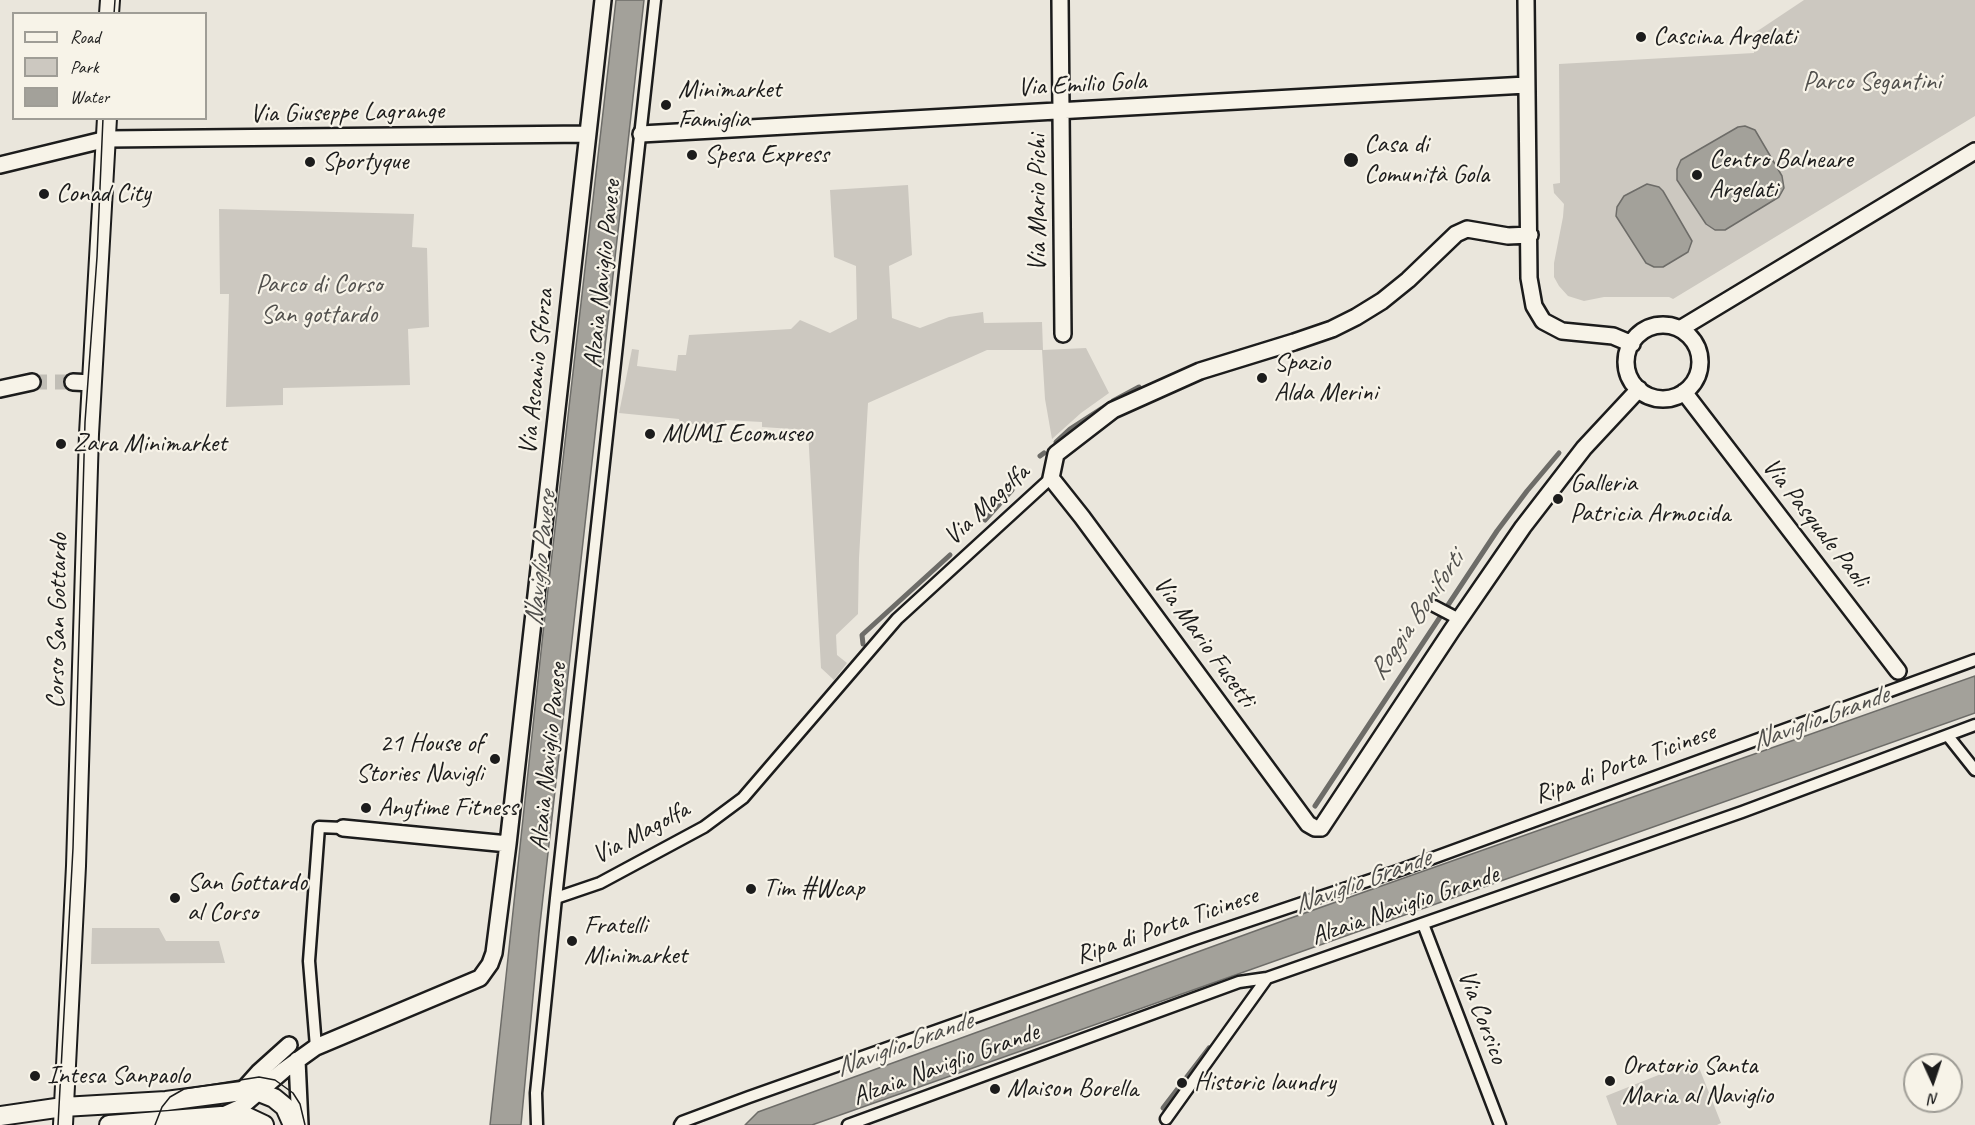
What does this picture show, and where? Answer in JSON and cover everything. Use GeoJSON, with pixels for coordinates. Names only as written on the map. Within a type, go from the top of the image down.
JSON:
{"type":"FeatureCollection","features":[{"type":"Feature","properties":{"kind":"street","name":"Via Ascanio Sforza"},"geometry":{"type":"LineString","coordinates":[[315,1047],[480,978],[490,964],[494,953],[603,0]]}},
{"type":"Feature","properties":{"kind":"street","name":"Alzaia Naviglio Pavese"},"geometry":{"type":"LineString","coordinates":[[537,1125],[536,1093],[556,898],[656,0]]}},
{"type":"Feature","properties":{"kind":"street","name":"Via Mario Pichi"},"geometry":{"type":"LineString","coordinates":[[1060,0],[1063,334]]}},
{"type":"Feature","properties":{"kind":"street"},"geometry":{"type":"LineString","coordinates":[[1526,0],[1529,278],[1534,306],[1543,321],[1562,331],[1613,336],[1632,344]]}},
{"type":"Feature","properties":{"kind":"street","name":"Via Emilio Gola"},"geometry":{"type":"LineString","coordinates":[[641,134],[1527,85]]}},
{"type":"Feature","properties":{"kind":"street","name":"Corso San Gottardo"},"geometry":{"type":"LineString","coordinates":[[63,1116],[76,866],[87,484],[107,120]]}},
{"type":"Feature","properties":{"kind":"street","name":"Via Giuseppe Lagrange"},"geometry":{"type":"LineString","coordinates":[[0,165],[107,139],[588,134]]}},
{"type":"Feature","properties":{"kind":"street"},"geometry":{"type":"LineString","coordinates":[[1680,329],[1975,151]]}},
{"type":"Feature","properties":{"kind":"street","name":"Via Magolfa"},"geometry":{"type":"LineString","coordinates":[[556,898],[600,883],[704,827],[742,798],[897,619],[1051,478],[1056,454],[1113,410],[1200,371],[1332,329],[1356,317],[1383,301],[1456,234],[1467,229],[1508,236],[1530,235]]}},
{"type":"Feature","properties":{"kind":"street"},"geometry":{"type":"LineString","coordinates":[[1666,326],[1680,329],[1694,341],[1699,353],[1700,362],[1696,379],[1684,392],[1672,397],[1660,398],[1648,395],[1631,380],[1628,371],[1627,356],[1632,344],[1640,334],[1653,327],[1666,326]]}},
{"type":"Feature","properties":{"kind":"street"},"geometry":{"type":"LineString","coordinates":[[0,389],[32,382]]}},
{"type":"Feature","properties":{"kind":"street"},"geometry":{"type":"LineString","coordinates":[[73,382],[92,383]]}},
{"type":"Feature","properties":{"kind":"street","name":"Via Mario Fusetti"},"geometry":{"type":"LineString","coordinates":[[1051,478],[1308,824],[1321,828],[1523,528],[1584,448],[1639,389]]}},
{"type":"Feature","properties":{"kind":"street","name":"Via Pasquale Paoli"},"geometry":{"type":"LineString","coordinates":[[1684,392],[1908,684]]}},
{"type":"Feature","properties":{"kind":"street"},"geometry":{"type":"LineString","coordinates":[[1434,606],[1455,617]]}},
{"type":"Feature","properties":{"kind":"street","name":"Ripa di Porta Ticinese"},"geometry":{"type":"LineString","coordinates":[[680,1125],[682,1122],[727,1105],[1195,939],[1404,869],[1975,660]]}},
{"type":"Feature","properties":{"kind":"street","name":"Alzaia Naviglio Grande"},"geometry":{"type":"LineString","coordinates":[[848,1125],[1239,982],[1267,978],[1742,812],[1975,725]]}},
{"type":"Feature","properties":{"kind":"street"},"geometry":{"type":"LineString","coordinates":[[1948,736],[1975,770]]}},
{"type":"Feature","properties":{"kind":"street"},"geometry":{"type":"LineString","coordinates":[[251,1091],[315,1047],[309,960],[319,827],[508,844]]}},
{"type":"Feature","properties":{"kind":"street","name":"Via Corsico"},"geometry":{"type":"LineString","coordinates":[[1423,924],[1500,1125]]}},
{"type":"Feature","properties":{"kind":"street"},"geometry":{"type":"LineString","coordinates":[[1166,1119],[1267,978]]}},
{"type":"Feature","properties":{"kind":"street"},"geometry":{"type":"LineString","coordinates":[[221,1116],[241,1107],[259,1071],[289,1045]]}},
{"type":"Feature","properties":{"kind":"street"},"geometry":{"type":"LineString","coordinates":[[297,1060],[300,1125]]}},
{"type":"Feature","properties":{"kind":"street"},"geometry":{"type":"LineString","coordinates":[[0,1116],[63,1116],[251,1091],[274,1098],[285,1107],[293,1125]]}},
{"type":"Feature","properties":{"kind":"street"},"geometry":{"type":"LineString","coordinates":[[109,1125],[221,1116],[247,1117],[264,1125]]}},
{"type":"Feature","properties":{"kind":"green space","name":"Centro Balneare Argelati"},"geometry":{"type":"Polygon","coordinates":[[[1804,0],[1975,0],[1975,116],[1673,299],[1669,297],[1604,297],[1584,301],[1568,296],[1554,277],[1554,263],[1564,204],[1554,193],[1553,184],[1560,183],[1559,64],[1754,53],[1753,34],[1804,0]]]}},
{"type":"Feature","properties":{"kind":"green space"},"geometry":{"type":"Polygon","coordinates":[[[908,185],[912,255],[889,266],[892,318],[920,328],[949,317],[983,312],[984,323],[1042,322],[1043,350],[1086,348],[1109,393],[1081,413],[1052,439],[1045,399],[1042,350],[987,350],[868,403],[858,614],[836,635],[837,655],[847,663],[834,680],[821,668],[808,430],[762,427],[762,422],[725,420],[725,424],[680,424],[679,419],[619,413],[632,349],[639,350],[637,366],[676,371],[678,355],[686,355],[689,335],[791,329],[800,320],[830,333],[857,319],[856,266],[834,257],[830,190],[908,185]]]}},
{"type":"Feature","properties":{"kind":"green space","name":"Parco di Corso San gottardo"},"geometry":{"type":"Polygon","coordinates":[[[219,209],[414,214],[412,247],[427,248],[429,327],[408,329],[410,385],[283,388],[283,405],[226,407],[229,294],[220,294],[219,209]]]}},
{"type":"Feature","properties":{"kind":"green space"},"geometry":{"type":"Polygon","coordinates":[[[92,928],[159,928],[166,941],[219,941],[225,963],[91,964],[92,928]]]}},
{"type":"Feature","properties":{"kind":"green space"},"geometry":{"type":"Polygon","coordinates":[[[1696,1060],[1721,1123],[1717,1125],[1617,1125],[1606,1096],[1696,1060]]]}},
{"type":"Feature","properties":{"kind":"water"},"geometry":{"type":"Polygon","coordinates":[[[616,0],[644,0],[539,933],[521,1125],[490,1125],[544,624],[616,0]]]}},
{"type":"Feature","properties":{"kind":"water"},"geometry":{"type":"Polygon","coordinates":[[[1745,126],[1755,130],[1782,176],[1784,188],[1779,197],[1725,230],[1715,230],[1706,224],[1677,180],[1677,169],[1681,160],[1738,127],[1745,126]]]}},
{"type":"Feature","properties":{"kind":"water"},"geometry":{"type":"Polygon","coordinates":[[[1647,184],[1659,187],[1663,191],[1692,241],[1688,252],[1663,267],[1654,267],[1646,263],[1616,216],[1617,207],[1624,196],[1647,184]]]}},
{"type":"Feature","properties":{"kind":"water"},"geometry":{"type":"Polygon","coordinates":[[[1975,676],[1975,713],[812,1125],[745,1125],[758,1112],[1288,919],[1975,676]]]}},
{"type":"Feature","properties":{"kind":"waterway"},"geometry":{"type":"LineString","coordinates":[[1113,401],[1139,387]]}},
{"type":"Feature","properties":{"kind":"waterway"},"geometry":{"type":"LineString","coordinates":[[1056,442],[1070,429],[1107,405]]}},
{"type":"Feature","properties":{"kind":"waterway"},"geometry":{"type":"LineString","coordinates":[[1040,456],[1044,453]]}},
{"type":"Feature","properties":{"kind":"waterway","name":"Roggia Boniforti"},"geometry":{"type":"LineString","coordinates":[[1315,806],[1497,531],[1559,453]]}},
{"type":"Feature","properties":{"kind":"waterway"},"geometry":{"type":"LineString","coordinates":[[985,520],[1012,490]]}},
{"type":"Feature","properties":{"kind":"waterway"},"geometry":{"type":"LineString","coordinates":[[863,644],[862,635],[950,555]]}},
{"type":"Feature","properties":{"kind":"waterway"},"geometry":{"type":"LineString","coordinates":[[1163,1108],[1209,1048]]}},
{"type":"Feature","properties":{"kind":"tunnel"},"geometry":{"type":"LineString","coordinates":[[32,382],[73,382]]}},
{"type":"Feature","properties":{"kind":"tram line"},"geometry":{"type":"LineString","coordinates":[[114,12],[115,0]]}},
{"type":"Feature","properties":{"kind":"tram line"},"geometry":{"type":"LineString","coordinates":[[58,1125],[73,848],[85,422],[97,257],[103,120]]}},
{"type":"Feature","properties":{"kind":"tram line"},"geometry":{"type":"LineString","coordinates":[[155,1125],[162,1107],[170,1097],[184,1089],[259,1077],[275,1080],[293,1093],[300,1104],[305,1125]]}},
{"type":"Feature","properties":{"kind":"place","name":"Cascina Argelati"},"geometry":{"type":"Point","coordinates":[1641,37]}},
{"type":"Feature","properties":{"kind":"place","name":"Minimarket Famiglia"},"geometry":{"type":"Point","coordinates":[666,105]}},
{"type":"Feature","properties":{"kind":"place","name":"Spesa Express"},"geometry":{"type":"Point","coordinates":[692,155]}},
{"type":"Feature","properties":{"kind":"place","name":"Casa di Comunità Gola"},"geometry":{"type":"Point","coordinates":[1351,160]}},
{"type":"Feature","properties":{"kind":"place","name":"Sportyque"},"geometry":{"type":"Point","coordinates":[310,162]}},
{"type":"Feature","properties":{"kind":"place","name":"Centro Balneare Argelati"},"geometry":{"type":"Point","coordinates":[1697,175]}},
{"type":"Feature","properties":{"kind":"place","name":"Conad City"},"geometry":{"type":"Point","coordinates":[44,194]}},
{"type":"Feature","properties":{"kind":"place","name":"Spazio Alda Merini"},"geometry":{"type":"Point","coordinates":[1262,378]}},
{"type":"Feature","properties":{"kind":"place","name":"MUMI Ecomuseo"},"geometry":{"type":"Point","coordinates":[650,434]}},
{"type":"Feature","properties":{"kind":"place","name":"Zara Minimarket"},"geometry":{"type":"Point","coordinates":[61,444]}},
{"type":"Feature","properties":{"kind":"place","name":"Galleria Patricia Armocida"},"geometry":{"type":"Point","coordinates":[1558,499]}},
{"type":"Feature","properties":{"kind":"place","name":"21 House of Stories Navigli"},"geometry":{"type":"Point","coordinates":[495,759]}},
{"type":"Feature","properties":{"kind":"place","name":"Anytime Fitness"},"geometry":{"type":"Point","coordinates":[366,808]}},
{"type":"Feature","properties":{"kind":"place","name":"Tim #Wcap"},"geometry":{"type":"Point","coordinates":[751,889]}},
{"type":"Feature","properties":{"kind":"place","name":"San Gottardo al Corso"},"geometry":{"type":"Point","coordinates":[175,898]}},
{"type":"Feature","properties":{"kind":"place","name":"Fratelli Minimarket"},"geometry":{"type":"Point","coordinates":[572,941]}},
{"type":"Feature","properties":{"kind":"place","name":"Intesa Sanpaolo"},"geometry":{"type":"Point","coordinates":[35,1076]}},
{"type":"Feature","properties":{"kind":"place","name":"Oratorio Santa Maria al Naviglio"},"geometry":{"type":"Point","coordinates":[1610,1081]}},
{"type":"Feature","properties":{"kind":"place","name":"Historic laundry"},"geometry":{"type":"Point","coordinates":[1182,1083]}},
{"type":"Feature","properties":{"kind":"place","name":"Maison Borella"},"geometry":{"type":"Point","coordinates":[995,1089]}},
{"type":"Feature","properties":{"kind":"park label","name":"Parco Segantini"},"geometry":{"type":"Point","coordinates":[1872,82]}},
{"type":"Feature","properties":{"kind":"water label","name":"Naviglio Pavese"},"geometry":{"type":"Point","coordinates":[541,559]}},
{"type":"Feature","properties":{"kind":"water label","name":"Naviglio Grande"},"geometry":{"type":"Point","coordinates":[1820,719]}},
{"type":"Feature","properties":{"kind":"water label","name":"Naviglio Grande"},"geometry":{"type":"Point","coordinates":[1362,882]}},
{"type":"Feature","properties":{"kind":"water label","name":"Naviglio Grande"},"geometry":{"type":"Point","coordinates":[904,1045]}}]}
